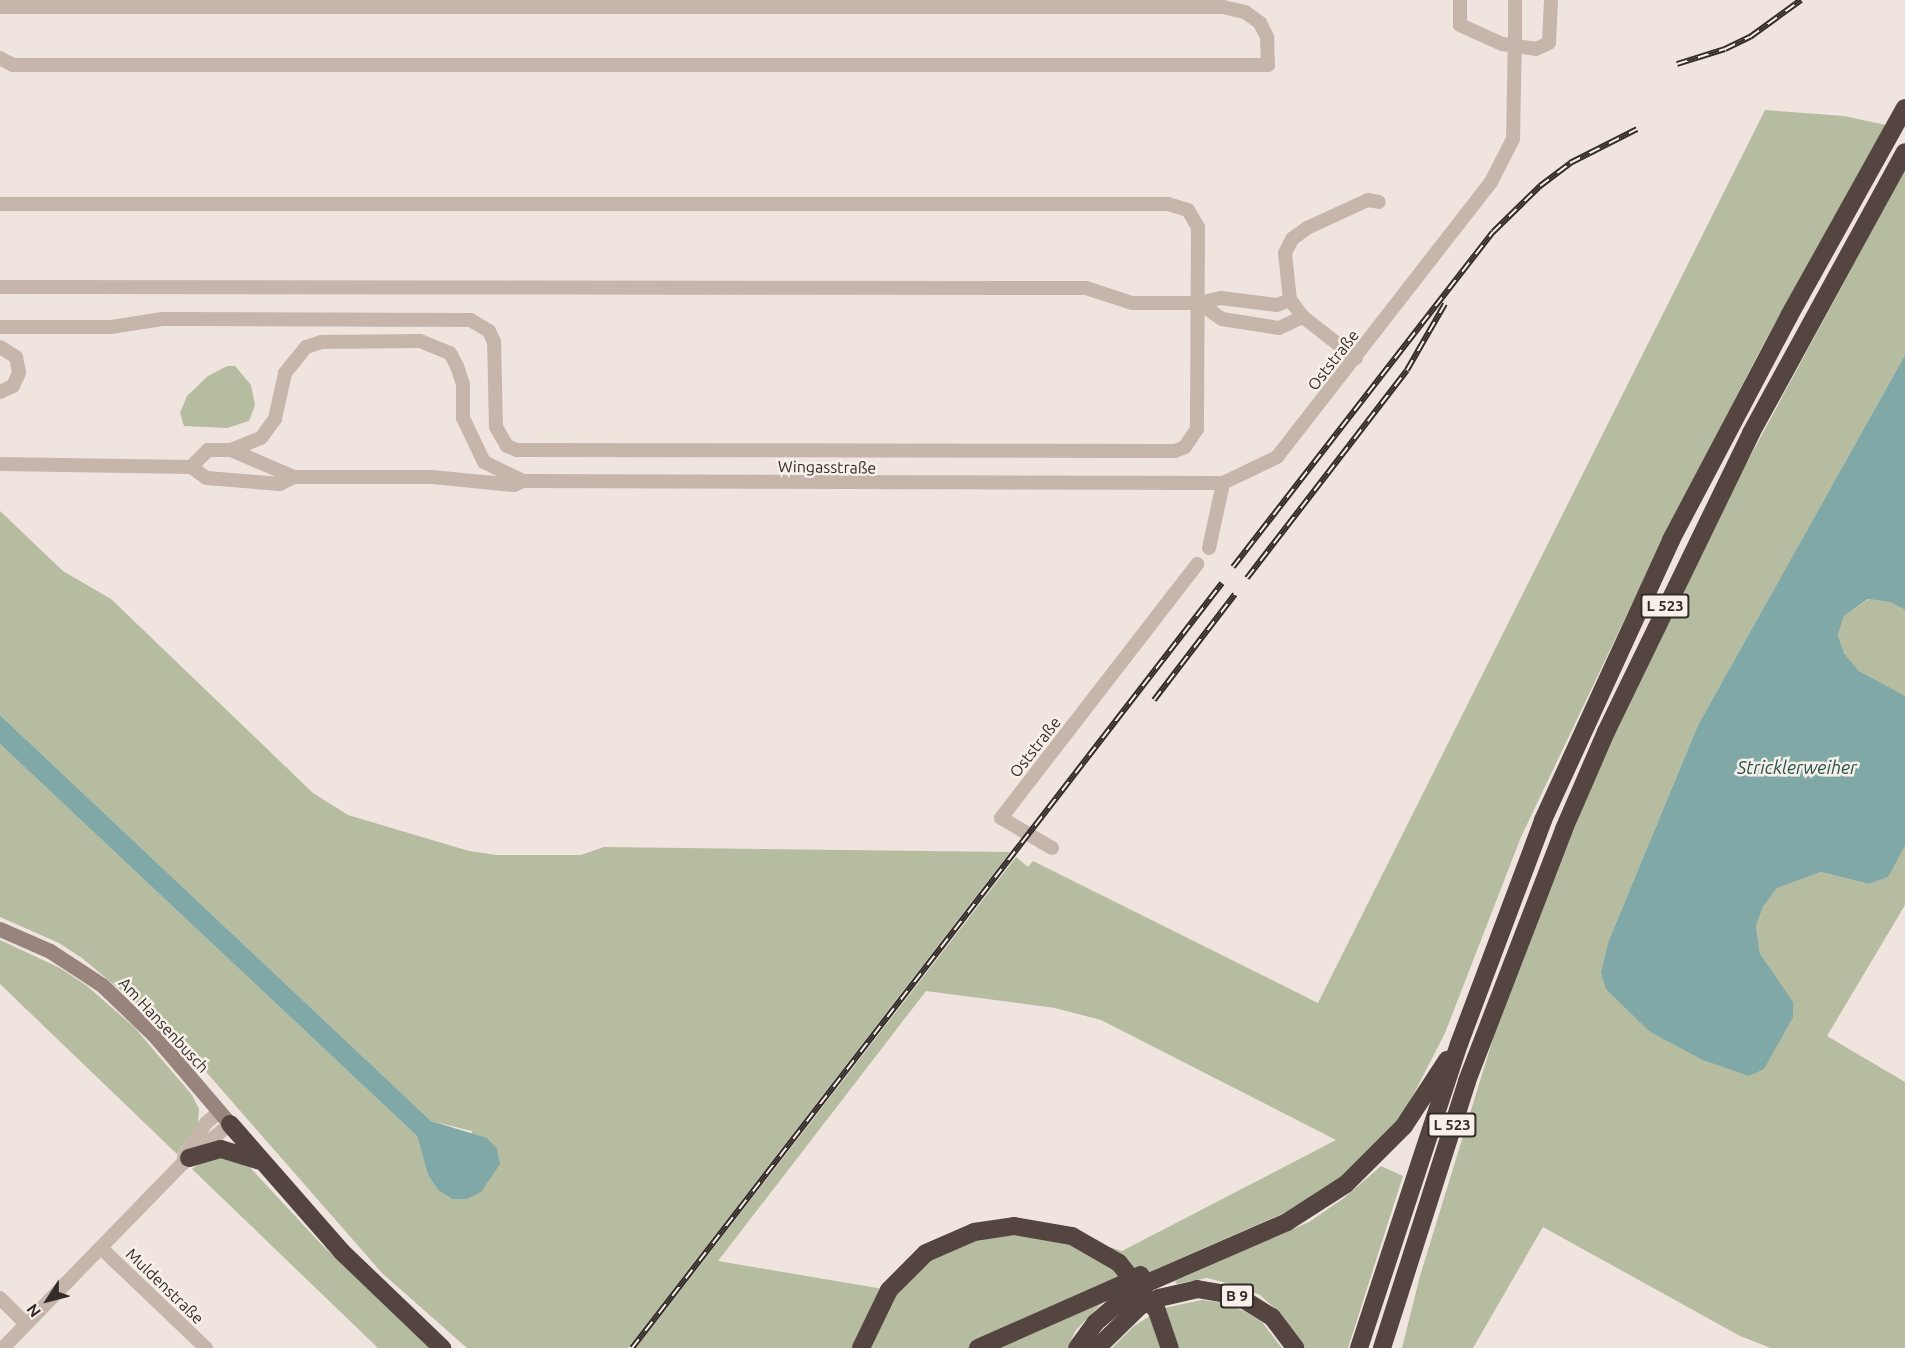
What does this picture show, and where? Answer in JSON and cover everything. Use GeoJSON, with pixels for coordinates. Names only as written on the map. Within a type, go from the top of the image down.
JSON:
{"type":"FeatureCollection","features":[{"type":"Feature","properties":{"kind":"highway","name":"L 523"},"geometry":{"type":"LineString","coordinates":[[1459,1044],[1543,820],[1671,540],[1905,108]]}},
{"type":"Feature","properties":{"kind":"highway","name":"L 523"},"geometry":{"type":"LineString","coordinates":[[1398,1294],[1438,1170],[1505,979],[1606,732],[1751,433],[1905,152]]}},
{"type":"Feature","properties":{"kind":"highway"},"geometry":{"type":"LineString","coordinates":[[1077,1348],[1095,1323],[1131,1295],[1144,1279],[1185,1268],[1287,1222],[1337,1191],[1372,1162],[1387,1146],[1459,1044]]}},
{"type":"Feature","properties":{"kind":"highway"},"geometry":{"type":"LineString","coordinates":[[1359,1348],[1412,1180],[1459,1044]]}},
{"type":"Feature","properties":{"kind":"highway"},"geometry":{"type":"LineString","coordinates":[[224,1118],[350,1260],[442,1348]]}},
{"type":"Feature","properties":{"kind":"highway"},"geometry":{"type":"LineString","coordinates":[[185,1161],[221,1149],[260,1160]]}},
{"type":"Feature","properties":{"kind":"highway"},"geometry":{"type":"LineString","coordinates":[[861,1348],[889,1290],[926,1253],[974,1232],[1014,1226],[1072,1236],[1119,1263],[1157,1311],[1170,1348]]}},
{"type":"Feature","properties":{"kind":"highway","name":"B 9"},"geometry":{"type":"LineString","coordinates":[[1096,1348],[1131,1295],[1159,1298],[1197,1289],[1238,1296],[1272,1317],[1295,1348]]}},
{"type":"Feature","properties":{"kind":"highway"},"geometry":{"type":"LineString","coordinates":[[1382,1348],[1398,1294]]}},
{"type":"Feature","properties":{"kind":"highway"},"geometry":{"type":"LineString","coordinates":[[1393,1348],[1398,1294]]}},
{"type":"Feature","properties":{"kind":"highway"},"geometry":{"type":"LineString","coordinates":[[978,1348],[1131,1295]]}},
{"type":"Feature","properties":{"kind":"street"},"geometry":{"type":"LineString","coordinates":[[1460,0],[1460,25],[1502,44],[1536,49],[1549,43],[1551,0]]}},
{"type":"Feature","properties":{"kind":"street","name":"Oststraße"},"geometry":{"type":"LineString","coordinates":[[1223,483],[1276,457],[1356,358],[1491,182],[1513,139],[1515,0]]}},
{"type":"Feature","properties":{"kind":"street"},"geometry":{"type":"LineString","coordinates":[[0,7],[1223,7],[1245,12],[1260,23],[1267,37],[1268,65],[13,65],[0,58]]}},
{"type":"Feature","properties":{"kind":"street"},"geometry":{"type":"LineString","coordinates":[[1356,358],[1303,317],[1290,300],[1283,267],[1284,253],[1292,239],[1368,200],[1379,202]]}},
{"type":"Feature","properties":{"kind":"street"},"geometry":{"type":"LineString","coordinates":[[0,204],[1168,204],[1188,210],[1198,227],[1197,429],[1185,447],[1175,451],[517,450],[507,446],[496,427],[495,342],[489,331],[471,320],[162,319],[111,327],[0,327]]}},
{"type":"Feature","properties":{"kind":"street"},"geometry":{"type":"LineString","coordinates":[[0,287],[1086,288],[1132,303],[1199,303],[1221,298],[1277,305],[1290,300]]}},
{"type":"Feature","properties":{"kind":"street"},"geometry":{"type":"LineString","coordinates":[[1199,303],[1222,319],[1279,328],[1303,317]]}},
{"type":"Feature","properties":{"kind":"street","name":"Wingasstraße"},"geometry":{"type":"LineString","coordinates":[[231,450],[261,438],[275,419],[278,394],[294,357],[321,342],[420,340],[450,353],[457,366],[463,384],[463,418],[484,462],[523,481],[1223,483]]}},
{"type":"Feature","properties":{"kind":"street"},"geometry":{"type":"LineString","coordinates":[[0,347],[16,357],[20,373],[13,386],[0,392]]}},
{"type":"Feature","properties":{"kind":"street"},"geometry":{"type":"LineString","coordinates":[[191,467],[208,450],[231,450],[294,477],[432,477],[514,485],[523,481]]}},
{"type":"Feature","properties":{"kind":"street"},"geometry":{"type":"LineString","coordinates":[[0,464],[191,467],[207,478],[280,483],[294,477]]}},
{"type":"Feature","properties":{"kind":"street"},"geometry":{"type":"LineString","coordinates":[[1209,548],[1223,483]]}},
{"type":"Feature","properties":{"kind":"street","name":"Oststraße"},"geometry":{"type":"LineString","coordinates":[[1052,848],[1001,818],[1197,564]]}},
{"type":"Feature","properties":{"kind":"street","name":"Am Hansenbusch"},"geometry":{"type":"LineString","coordinates":[[0,929],[50,951],[102,985],[153,1034],[224,1118]]}},
{"type":"Feature","properties":{"kind":"street"},"geometry":{"type":"LineString","coordinates":[[3,1348],[224,1118]]}},
{"type":"Feature","properties":{"kind":"street","name":"Muldenstraße"},"geometry":{"type":"LineString","coordinates":[[101,1248],[206,1348]]}},
{"type":"Feature","properties":{"kind":"street"},"geometry":{"type":"LineString","coordinates":[[0,1299],[26,1324]]}},
{"type":"Feature","properties":{"kind":"green space"},"geometry":{"type":"Polygon","coordinates":[[[1765,110],[1844,116],[1886,125],[1763,345],[1669,526],[1521,837],[1445,1033],[1404,1113],[1342,1180],[1307,1203],[1156,1269],[1105,1300],[1076,1330],[1067,1348],[636,1348],[1016,857],[1028,867],[1033,861],[1318,1003],[1765,110]],[[926,991],[718,1261],[889,1290],[958,1237],[1057,1231],[1122,1251],[1336,1140],[1101,1020],[1055,1008],[926,991]]]}},
{"type":"Feature","properties":{"kind":"green space"},"geometry":{"type":"Polygon","coordinates":[[[1905,169],[1905,355],[1698,725],[1609,940],[1650,1032],[1703,1059],[1750,1076],[1775,978],[1760,954],[1756,926],[1763,907],[1777,888],[1821,872],[1869,884],[1887,877],[1905,846],[1905,905],[1827,1036],[1905,1082],[1905,1348],[1771,1348],[1740,1336],[1543,1227],[1473,1348],[1402,1348],[1420,1276],[1496,1029],[1601,760],[1688,572],[1905,169]]]}},
{"type":"Feature","properties":{"kind":"green space"},"geometry":{"type":"Polygon","coordinates":[[[227,366],[235,366],[251,385],[255,405],[249,421],[227,428],[184,426],[180,413],[187,396],[208,376],[227,366]]]}},
{"type":"Feature","properties":{"kind":"green space"},"geometry":{"type":"Polygon","coordinates":[[[0,511],[63,571],[111,599],[313,793],[348,815],[469,851],[497,855],[581,855],[604,847],[1010,852],[628,1348],[467,1348],[382,1273],[173,1034],[82,958],[59,943],[0,917],[0,744],[417,1136],[428,1175],[438,1190],[452,1199],[467,1199],[472,1131],[431,1121],[0,715],[0,511]]]}},
{"type":"Feature","properties":{"kind":"green space"},"geometry":{"type":"Polygon","coordinates":[[[1869,599],[1890,602],[1905,610],[1905,697],[1859,671],[1844,653],[1838,635],[1844,616],[1869,599]]]}},
{"type":"Feature","properties":{"kind":"green space"},"geometry":{"type":"Polygon","coordinates":[[[0,940],[60,968],[87,986],[134,1027],[192,1095],[199,1109],[198,1124],[177,1154],[0,984],[0,940]]]}},
{"type":"Feature","properties":{"kind":"green space"},"geometry":{"type":"Polygon","coordinates":[[[213,1154],[245,1162],[321,1244],[430,1348],[378,1348],[192,1169],[213,1154]]]}},
{"type":"Feature","properties":{"kind":"green space"},"geometry":{"type":"Polygon","coordinates":[[[1381,1166],[1403,1176],[1348,1348],[1305,1348],[1282,1315],[1260,1295],[1238,1286],[1207,1278],[1177,1284],[1175,1281],[1309,1222],[1344,1198],[1381,1166]]]}},
{"type":"Feature","properties":{"kind":"green space"},"geometry":{"type":"Polygon","coordinates":[[[1202,1300],[1224,1303],[1244,1311],[1262,1322],[1282,1348],[1179,1348],[1164,1308],[1202,1300]]]}},
{"type":"Feature","properties":{"kind":"green space"},"geometry":{"type":"Polygon","coordinates":[[[1150,1316],[1161,1348],[1112,1348],[1134,1326],[1150,1316]]]}},
{"type":"Feature","properties":{"kind":"water","name":"Stricklerweiher"},"geometry":{"type":"Polygon","coordinates":[[[1905,355],[1905,610],[1890,602],[1868,599],[1844,616],[1838,635],[1844,653],[1859,671],[1905,696],[1905,846],[1888,877],[1869,884],[1821,872],[1777,888],[1763,907],[1756,926],[1760,954],[1793,1002],[1793,1017],[1764,1069],[1749,1076],[1703,1060],[1650,1032],[1606,989],[1601,973],[1609,940],[1698,725],[1905,355]]]}},
{"type":"Feature","properties":{"kind":"water"},"geometry":{"type":"Polygon","coordinates":[[[0,715],[431,1121],[487,1138],[497,1149],[500,1164],[481,1192],[467,1199],[452,1199],[438,1190],[428,1175],[417,1136],[0,744],[0,715]]]}},
{"type":"Feature","properties":{"kind":"railway"},"geometry":{"type":"LineString","coordinates":[[1677,64],[1725,49],[1750,37],[1801,0]]}},
{"type":"Feature","properties":{"kind":"railway"},"geometry":{"type":"LineString","coordinates":[[1233,567],[1493,232],[1540,186],[1570,163],[1637,129]]}},
{"type":"Feature","properties":{"kind":"railway"},"geometry":{"type":"LineString","coordinates":[[1247,578],[1407,370],[1445,304]]}},
{"type":"Feature","properties":{"kind":"railway"},"geometry":{"type":"LineString","coordinates":[[632,1348],[1222,583]]}},
{"type":"Feature","properties":{"kind":"railway"},"geometry":{"type":"LineString","coordinates":[[1154,700],[1235,594]]}}]}
